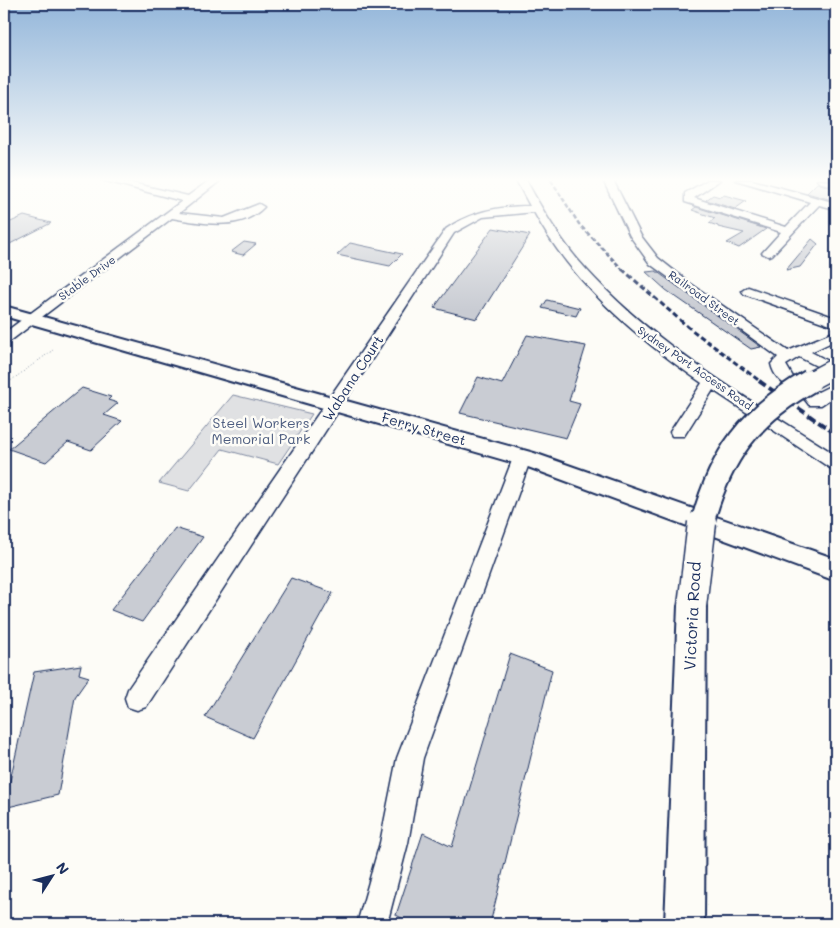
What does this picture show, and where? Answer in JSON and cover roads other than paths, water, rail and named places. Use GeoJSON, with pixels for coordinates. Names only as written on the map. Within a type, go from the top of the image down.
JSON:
{"type":"FeatureCollection","features":[{"type":"Feature","properties":{"kind":"main road","name":"Ferry Street"},"geometry":{"type":"LineString","coordinates":[[4,311],[522,458],[836,570]]}},
{"type":"Feature","properties":{"kind":"main road","name":"Victoria Road"},"geometry":{"type":"LineString","coordinates":[[684,924],[692,606],[698,538],[704,508],[724,461],[737,441],[768,409],[789,394],[836,369]]}},
{"type":"Feature","properties":{"kind":"street","name":"Stable Drive"},"geometry":{"type":"LineString","coordinates":[[4,339],[161,223]]}},
{"type":"Feature","properties":{"kind":"street","name":"Wabana Court"},"geometry":{"type":"LineString","coordinates":[[137,698],[450,231],[460,223]]}},
{"type":"Feature","properties":{"kind":"street","name":"Sydney Port Access Road"},"geometry":{"type":"LineString","coordinates":[[545,223],[577,268],[614,308],[637,327],[713,382],[836,463]]}},
{"type":"Feature","properties":{"kind":"street","name":"Railroad Street"},"geometry":{"type":"LineString","coordinates":[[630,223],[636,236],[654,260],[687,288],[794,354],[836,369]]}},
{"type":"Feature","properties":{"kind":"street"},"geometry":{"type":"LineString","coordinates":[[763,223],[788,231]]}},
{"type":"Feature","properties":{"kind":"street"},"geometry":{"type":"LineString","coordinates":[[768,253],[795,223]]}},
{"type":"Feature","properties":{"kind":"street"},"geometry":{"type":"LineString","coordinates":[[748,291],[836,322]]}},
{"type":"Feature","properties":{"kind":"street"},"geometry":{"type":"LineString","coordinates":[[836,335],[794,354],[778,364],[778,372],[786,380],[817,400],[836,388]]}},
{"type":"Feature","properties":{"kind":"street"},"geometry":{"type":"LineString","coordinates":[[678,432],[704,389],[713,382]]}},
{"type":"Feature","properties":{"kind":"street"},"geometry":{"type":"LineString","coordinates":[[372,924],[394,843],[410,758],[522,458]]}},
{"type":"Feature","properties":{"kind":"railway"},"geometry":{"type":"LineString","coordinates":[[579,223],[622,269]]}},
{"type":"Feature","properties":{"kind":"railway"},"geometry":{"type":"LineString","coordinates":[[622,269],[688,327],[761,382]]}},
{"type":"Feature","properties":{"kind":"railway"},"geometry":{"type":"LineString","coordinates":[[759,381],[836,434]]}},
{"type":"Feature","properties":{"kind":"park label","name":"Steel Workers Memorial Park"},"geometry":{"type":"Point","coordinates":[261,432]}}]}
